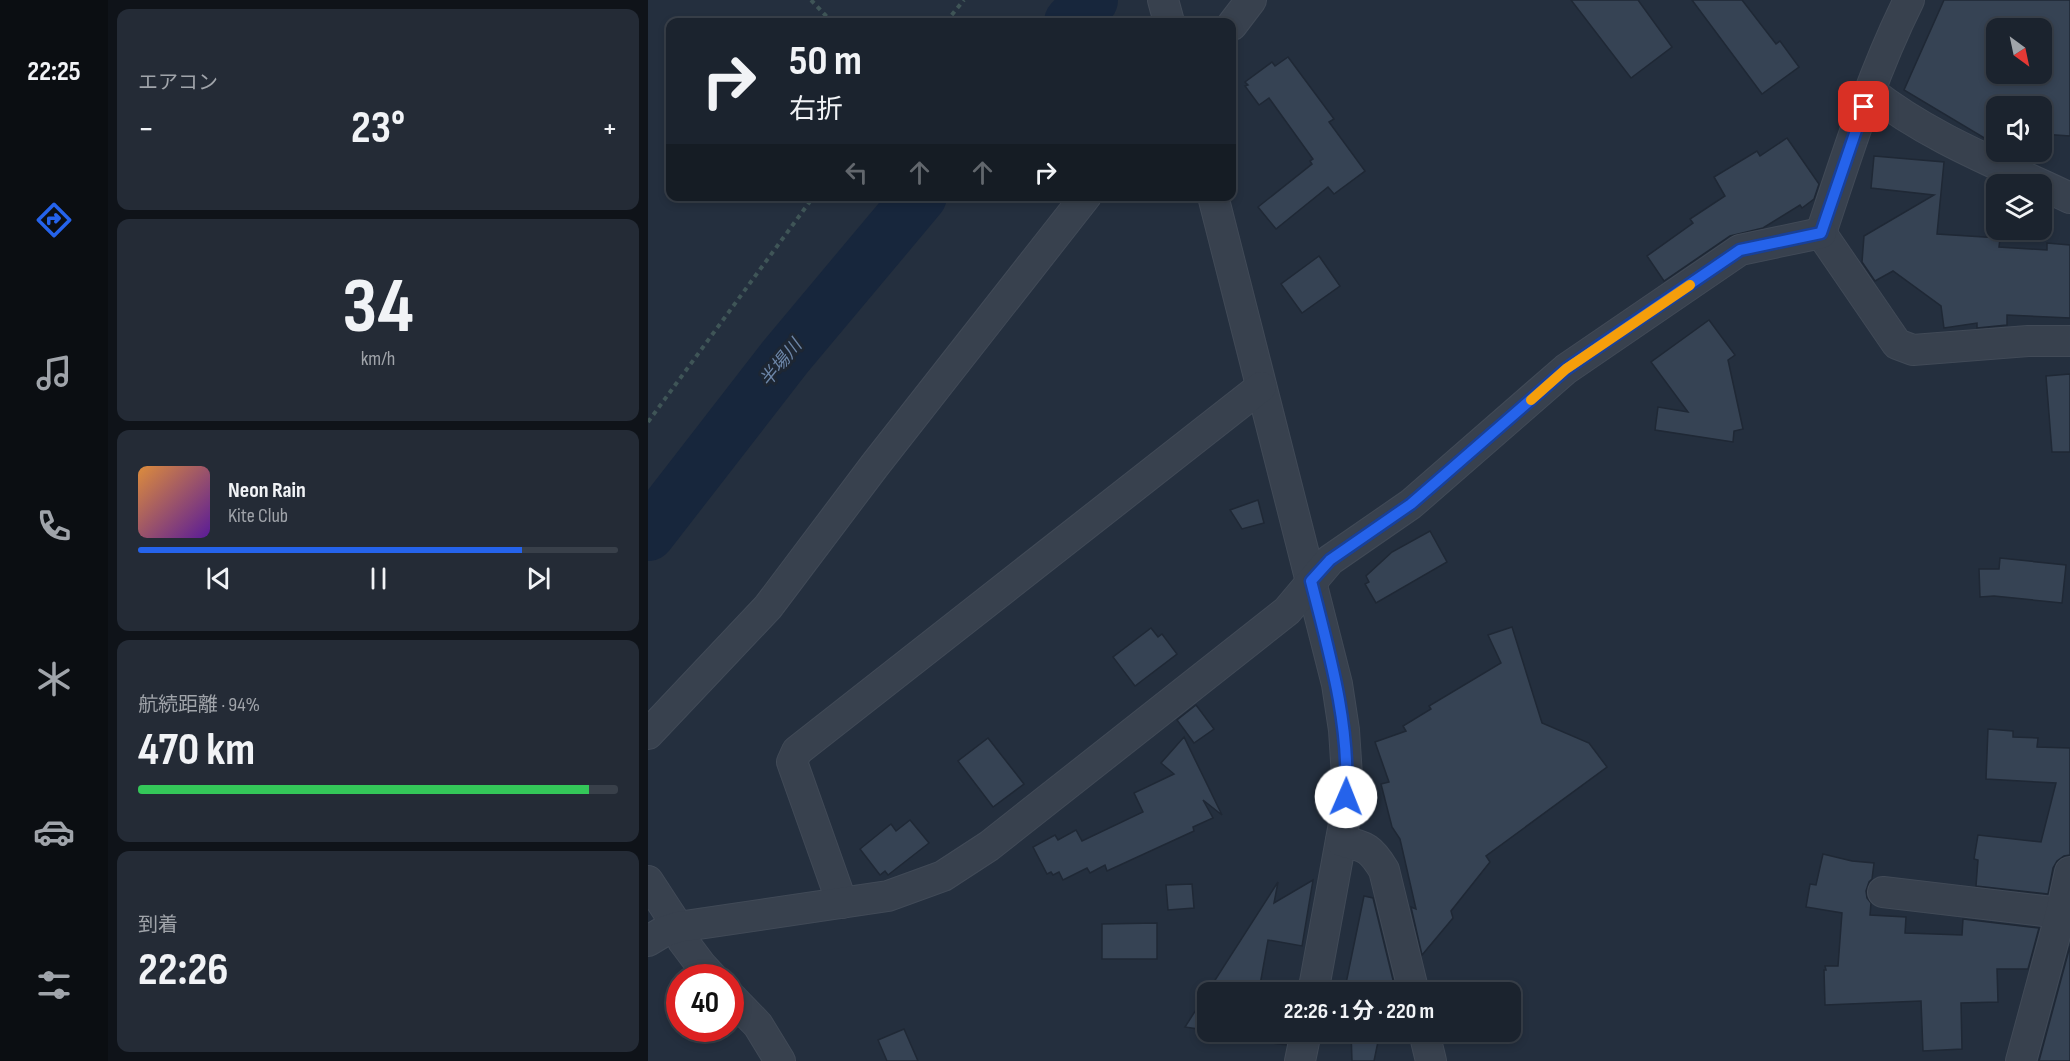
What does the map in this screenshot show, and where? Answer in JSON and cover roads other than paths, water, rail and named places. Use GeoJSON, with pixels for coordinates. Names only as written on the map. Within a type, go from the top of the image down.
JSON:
{"type":"FeatureCollection","features":[{"type":"Feature","properties":{"kind":"street"},"geometry":{"type":"LineString","coordinates":[[1163,0],[1168,18]]}},
{"type":"Feature","properties":{"kind":"street"},"geometry":{"type":"LineString","coordinates":[[1236,20],[1251,0]]}},
{"type":"Feature","properties":{"kind":"street"},"geometry":{"type":"LineString","coordinates":[[1821,233],[1857,124],[1896,26],[1909,0]]}},
{"type":"Feature","properties":{"kind":"street"},"geometry":{"type":"LineString","coordinates":[[1870,91],[1945,139],[2070,198]]}},
{"type":"Feature","properties":{"kind":"street"},"geometry":{"type":"LineString","coordinates":[[648,734],[768,607],[875,465],[1082,201]]}},
{"type":"Feature","properties":{"kind":"street"},"geometry":{"type":"LineString","coordinates":[[1214,201],[1337,684],[1344,730],[1347,776],[1345,818],[1315,982]]}},
{"type":"Feature","properties":{"kind":"street"},"geometry":{"type":"LineString","coordinates":[[1821,233],[1897,344],[1913,350],[2028,341],[2070,342]]}},
{"type":"Feature","properties":{"kind":"street"},"geometry":{"type":"LineString","coordinates":[[648,941],[663,932],[678,927],[888,896],[943,876],[989,846],[1287,611],[1330,560],[1411,504],[1566,369],[1740,250],[1821,233]]}},
{"type":"Feature","properties":{"kind":"street"},"geometry":{"type":"LineString","coordinates":[[842,903],[792,762],[796,751],[1261,387]]}},
{"type":"Feature","properties":{"kind":"street"},"geometry":{"type":"LineString","coordinates":[[1341,841],[1369,850],[1384,870],[1411,982]]}},
{"type":"Feature","properties":{"kind":"street"},"geometry":{"type":"LineString","coordinates":[[2021,1061],[2070,872]]}},
{"type":"Feature","properties":{"kind":"street"},"geometry":{"type":"LineString","coordinates":[[648,881],[678,927],[683,941],[702,964]]}},
{"type":"Feature","properties":{"kind":"street"},"geometry":{"type":"LineString","coordinates":[[1883,892],[2061,913]]}},
{"type":"Feature","properties":{"kind":"street"},"geometry":{"type":"LineString","coordinates":[[744,1010],[758,1024],[780,1061]]}},
{"type":"Feature","properties":{"kind":"street"},"geometry":{"type":"LineString","coordinates":[[1300,1061],[1304,1042]]}},
{"type":"Feature","properties":{"kind":"street"},"geometry":{"type":"LineString","coordinates":[[1426,1042],[1431,1061]]}},
{"type":"Feature","properties":{"kind":"waterway","name":"半場川"},"geometry":{"type":"LineString","coordinates":[[1075,18],[1091,0]]}},
{"type":"Feature","properties":{"kind":"waterway","name":"半場川"},"geometry":{"type":"LineString","coordinates":[[648,534],[786,356],[916,201]]}}]}
